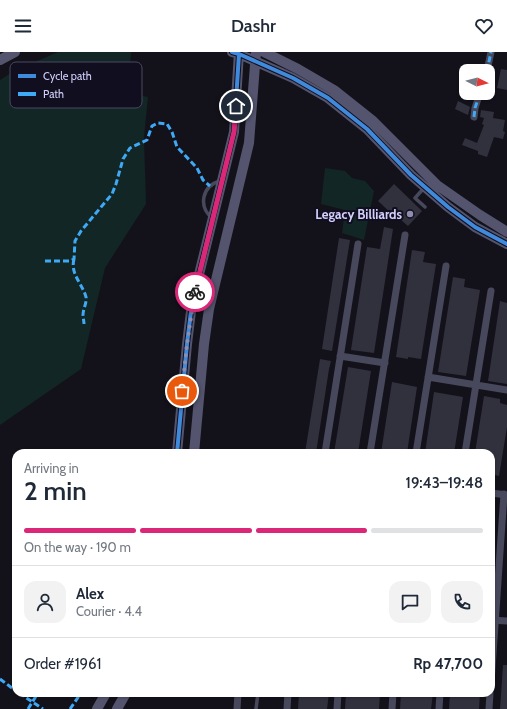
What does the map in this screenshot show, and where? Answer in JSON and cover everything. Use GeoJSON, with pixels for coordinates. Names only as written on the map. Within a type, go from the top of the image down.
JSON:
{"type":"FeatureCollection","features":[{"type":"Feature","properties":{"kind":"main road"},"geometry":{"type":"LineString","coordinates":[[0,60],[15,52]]}},
{"type":"Feature","properties":{"kind":"main road"},"geometry":{"type":"LineString","coordinates":[[264,52],[298,69],[334,90],[373,121],[438,184],[480,215],[507,232]]}},
{"type":"Feature","properties":{"kind":"main road"},"geometry":{"type":"LineString","coordinates":[[177,449],[192,303],[234,132],[237,53],[255,56],[328,98],[367,129],[424,187],[448,208],[475,227],[507,244]]}},
{"type":"Feature","properties":{"kind":"main road"},"geometry":{"type":"LineString","coordinates":[[194,449],[204,344],[209,309],[249,143],[255,56]]}},
{"type":"Feature","properties":{"kind":"main road"},"geometry":{"type":"LineString","coordinates":[[97,709],[104,697]]}},
{"type":"Feature","properties":{"kind":"main road"},"geometry":{"type":"LineString","coordinates":[[117,709],[124,697]]}},
{"type":"Feature","properties":{"kind":"street"},"geometry":{"type":"LineString","coordinates":[[488,64],[491,52]]}},
{"type":"Feature","properties":{"kind":"street"},"geometry":{"type":"LineString","coordinates":[[474,117],[478,100]]}},
{"type":"Feature","properties":{"kind":"street"},"geometry":{"type":"LineString","coordinates":[[371,449],[405,235]]}},
{"type":"Feature","properties":{"kind":"street"},"geometry":{"type":"LineString","coordinates":[[326,449],[358,244]]}},
{"type":"Feature","properties":{"kind":"street"},"geometry":{"type":"LineString","coordinates":[[417,449],[446,266]]}},
{"type":"Feature","properties":{"kind":"street"},"geometry":{"type":"LineString","coordinates":[[466,449],[491,291]]}},
{"type":"Feature","properties":{"kind":"street"},"geometry":{"type":"LineString","coordinates":[[340,356],[385,363]]}},
{"type":"Feature","properties":{"kind":"street"},"geometry":{"type":"LineString","coordinates":[[428,378],[507,390]]}},
{"type":"Feature","properties":{"kind":"street"},"geometry":{"type":"LineString","coordinates":[[495,493],[506,494],[495,601]]}},
{"type":"Feature","properties":{"kind":"street"},"geometry":{"type":"LineString","coordinates":[[495,620],[507,622]]}},
{"type":"Feature","properties":{"kind":"street"},"geometry":{"type":"LineString","coordinates":[[237,709],[238,697]]}},
{"type":"Feature","properties":{"kind":"street"},"geometry":{"type":"LineString","coordinates":[[287,709],[288,697]]}},
{"type":"Feature","properties":{"kind":"street"},"geometry":{"type":"LineString","coordinates":[[337,709],[338,697]]}},
{"type":"Feature","properties":{"kind":"street"},"geometry":{"type":"LineString","coordinates":[[392,709],[393,697]]}},
{"type":"Feature","properties":{"kind":"street"},"geometry":{"type":"LineString","coordinates":[[439,709],[440,697]]}},
{"type":"Feature","properties":{"kind":"street"},"geometry":{"type":"LineString","coordinates":[[489,709],[490,697]]}},
{"type":"Feature","properties":{"kind":"lane"},"geometry":{"type":"LineString","coordinates":[[213,219],[205,209],[203,203],[204,196],[206,190],[210,186],[216,182],[222,181]]}},
{"type":"Feature","properties":{"kind":"lane"},"geometry":{"type":"LineString","coordinates":[[424,187],[415,198],[425,207]]}},
{"type":"Feature","properties":{"kind":"lane"},"geometry":{"type":"LineString","coordinates":[[256,709],[258,697]]}},
{"type":"Feature","properties":{"kind":"green space"},"geometry":{"type":"Polygon","coordinates":[[[58,52],[131,52],[130,62],[35,62],[58,52]]]}},
{"type":"Feature","properties":{"kind":"green space"},"geometry":{"type":"Polygon","coordinates":[[[10,74],[10,108],[142,108],[142,96],[148,97],[144,137],[146,204],[105,268],[81,369],[0,425],[0,80],[10,74]]]}},
{"type":"Feature","properties":{"kind":"green space"},"geometry":{"type":"Polygon","coordinates":[[[325,168],[345,171],[352,178],[365,181],[374,191],[364,240],[342,233],[345,210],[321,204],[325,168]]]}},
{"type":"Feature","properties":{"kind":"building"},"geometry":{"type":"Polygon","coordinates":[[[501,69],[507,70],[507,90],[497,88],[501,69]]]}},
{"type":"Feature","properties":{"kind":"building"},"geometry":{"type":"Polygon","coordinates":[[[458,101],[470,107],[468,115],[455,109],[458,101]]]}},
{"type":"Feature","properties":{"kind":"building"},"geometry":{"type":"Polygon","coordinates":[[[481,110],[494,112],[493,118],[505,120],[503,131],[505,132],[503,139],[494,137],[487,157],[478,154],[478,151],[462,145],[465,138],[477,143],[484,125],[482,124],[484,118],[480,117],[481,110]]]}},
{"type":"Feature","properties":{"kind":"building"},"geometry":{"type":"Polygon","coordinates":[[[394,184],[422,211],[408,226],[378,201],[394,184]]]}},
{"type":"Feature","properties":{"kind":"building"},"geometry":{"type":"Polygon","coordinates":[[[384,227],[393,229],[374,353],[351,350],[367,247],[380,249],[384,227]]]}},
{"type":"Feature","properties":{"kind":"building"},"geometry":{"type":"Polygon","coordinates":[[[339,238],[350,240],[332,351],[322,349],[339,238]]]}},
{"type":"Feature","properties":{"kind":"building"},"geometry":{"type":"Polygon","coordinates":[[[412,250],[425,252],[423,262],[436,264],[421,359],[396,357],[412,250]]]}},
{"type":"Feature","properties":{"kind":"building"},"geometry":{"type":"Polygon","coordinates":[[[453,277],[465,279],[464,287],[480,290],[466,376],[438,372],[453,277]]]}},
{"type":"Feature","properties":{"kind":"building"},"geometry":{"type":"Polygon","coordinates":[[[500,301],[507,303],[507,384],[488,381],[500,301]]]}},
{"type":"Feature","properties":{"kind":"building"},"geometry":{"type":"Polygon","coordinates":[[[320,359],[331,361],[317,449],[306,449],[320,359]]]}},
{"type":"Feature","properties":{"kind":"building"},"geometry":{"type":"Polygon","coordinates":[[[348,367],[371,371],[359,449],[335,449],[348,367]]]}},
{"type":"Feature","properties":{"kind":"building"},"geometry":{"type":"Polygon","coordinates":[[[392,382],[417,387],[408,449],[382,449],[392,382]]]}},
{"type":"Feature","properties":{"kind":"building"},"geometry":{"type":"Polygon","coordinates":[[[434,392],[463,397],[455,449],[426,449],[434,392]]]}},
{"type":"Feature","properties":{"kind":"building"},"geometry":{"type":"Polygon","coordinates":[[[484,396],[500,399],[500,403],[507,405],[507,427],[499,476],[495,475],[495,449],[476,449],[484,396]]]}},
{"type":"Feature","properties":{"kind":"building"},"geometry":{"type":"Polygon","coordinates":[[[503,665],[507,665],[507,709],[500,709],[503,665]]]}},
{"type":"Feature","properties":{"kind":"building"},"geometry":{"type":"Polygon","coordinates":[[[299,697],[328,697],[327,709],[298,709],[299,697]]]}},
{"type":"Feature","properties":{"kind":"building"},"geometry":{"type":"Polygon","coordinates":[[[346,697],[380,697],[379,709],[345,709],[346,697]]]}},
{"type":"Feature","properties":{"kind":"building"},"geometry":{"type":"Polygon","coordinates":[[[401,697],[432,697],[431,709],[400,709],[401,697]]]}},
{"type":"Feature","properties":{"kind":"building"},"geometry":{"type":"Polygon","coordinates":[[[450,697],[480,697],[479,709],[449,709],[450,697]]]}},
{"type":"Feature","properties":{"kind":"marked path"},"geometry":{"type":"LineString","coordinates":[[488,64],[491,52]]}},
{"type":"Feature","properties":{"kind":"marked path"},"geometry":{"type":"LineString","coordinates":[[474,117],[478,100]]}},
{"type":"Feature","properties":{"kind":"marked path"},"geometry":{"type":"LineString","coordinates":[[45,261],[70,261],[74,259],[75,241],[81,231],[112,194],[123,159],[130,148],[147,140],[152,126],[158,123],[167,124],[172,132],[177,147],[197,168],[203,180],[210,186]]}},
{"type":"Feature","properties":{"kind":"marked path"},"geometry":{"type":"LineString","coordinates":[[74,259],[73,264],[75,274],[86,297],[83,315],[84,324]]}},
{"type":"Feature","properties":{"kind":"marked path"},"geometry":{"type":"LineString","coordinates":[[0,679],[12,688]]}},
{"type":"Feature","properties":{"kind":"marked path"},"geometry":{"type":"LineString","coordinates":[[25,697],[43,709]]}},
{"type":"Feature","properties":{"kind":"marked path"},"geometry":{"type":"LineString","coordinates":[[28,709],[36,697]]}},
{"type":"Feature","properties":{"kind":"marked path"},"geometry":{"type":"LineString","coordinates":[[70,709],[78,697]]}},
{"type":"Feature","properties":{"kind":"cycle path"},"geometry":{"type":"LineString","coordinates":[[232,52],[293,78],[328,98],[367,129],[411,175],[448,207],[475,227],[507,244]]}},
{"type":"Feature","properties":{"kind":"cycle path"},"geometry":{"type":"LineString","coordinates":[[177,449],[192,303],[234,132],[239,54]]}},
{"type":"Feature","properties":{"kind":"way so far"},"geometry":{"type":"LineString","coordinates":[[182,391],[192,303],[195,292]]}},
{"type":"Feature","properties":{"kind":"place","name":"Legacy Billiards"},"geometry":{"type":"Point","coordinates":[410,214]}},
{"type":"Feature","properties":{"kind":"route"},"geometry":{"type":"LineString","coordinates":[[195,292],[234,132],[236,106]]}}]}
